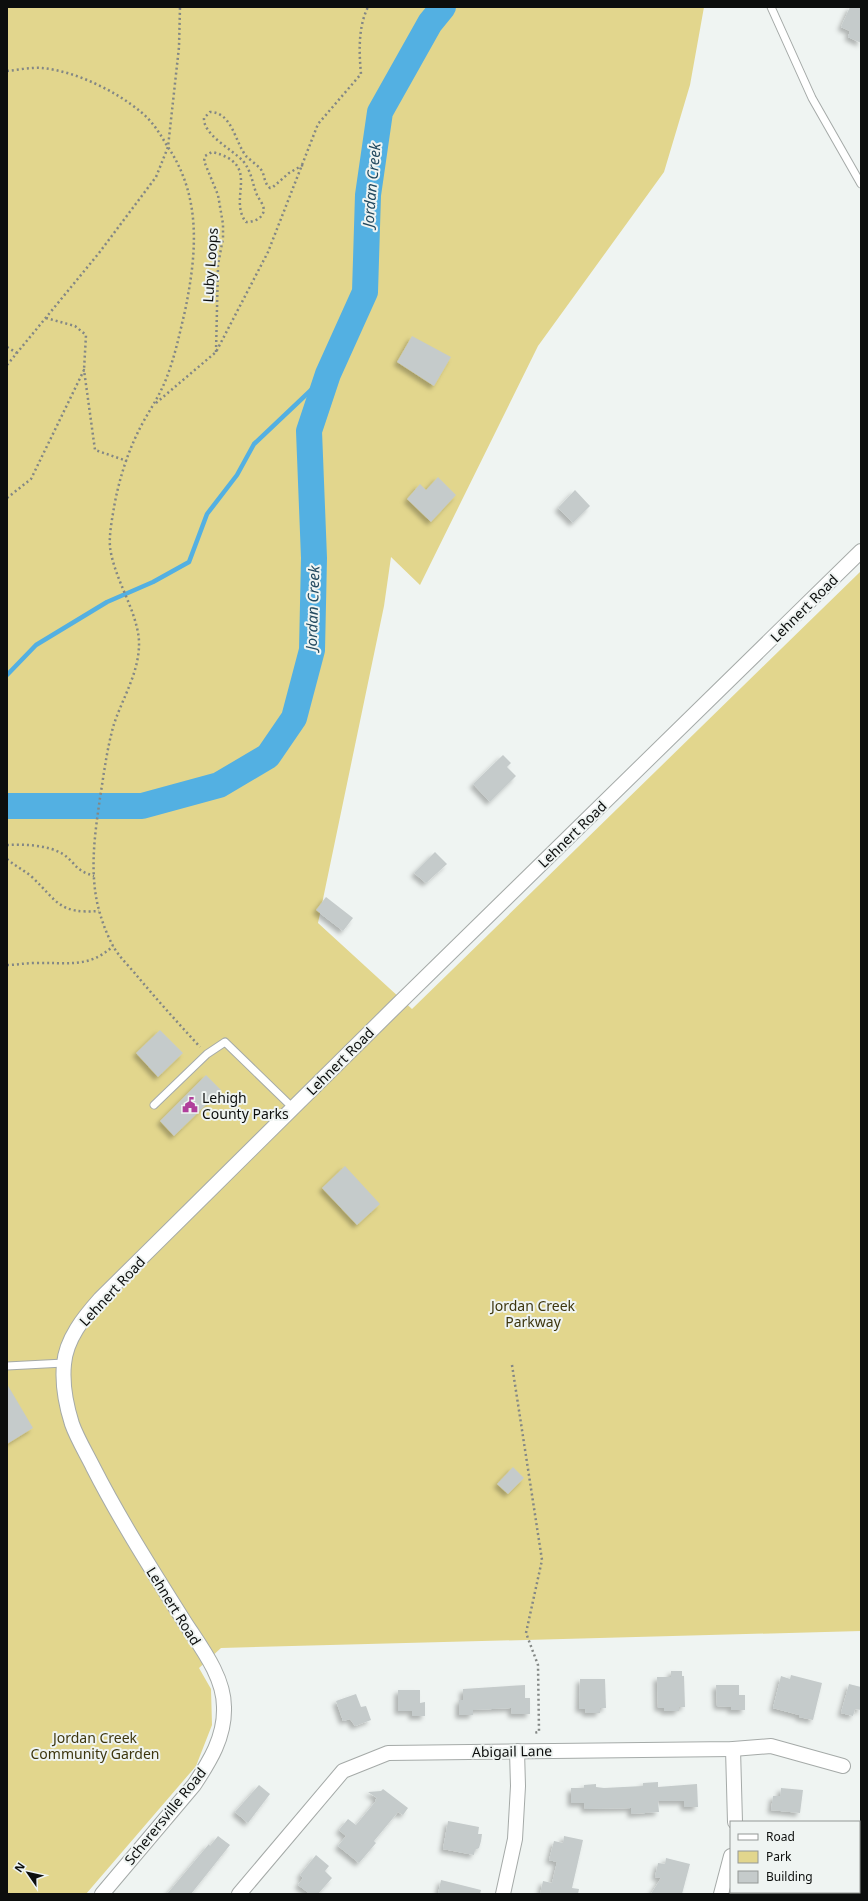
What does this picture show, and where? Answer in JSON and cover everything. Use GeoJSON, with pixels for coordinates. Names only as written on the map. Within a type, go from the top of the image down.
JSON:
{"type":"FeatureCollection","features":[{"type":"Feature","properties":{"kind":"street","name":"Lehnert Road"},"geometry":{"type":"LineString","coordinates":[[210,1664],[136,1546],[103,1486],[73,1425],[64,1388],[64,1363],[73,1336],[82,1321],[100,1299],[861,551]]}},
{"type":"Feature","properties":{"kind":"street","name":"Scherersville Road"},"geometry":{"type":"LineString","coordinates":[[102,1894],[194,1785],[214,1750],[224,1722],[224,1706],[222,1690],[210,1664]]}},
{"type":"Feature","properties":{"kind":"street","name":"Abigail Lane"},"geometry":{"type":"LineString","coordinates":[[239,1894],[343,1771],[388,1753],[733,1749],[771,1746],[843,1766]]}},
{"type":"Feature","properties":{"kind":"street"},"geometry":{"type":"LineString","coordinates":[[733,1749],[736,1821]]}},
{"type":"Feature","properties":{"kind":"street"},"geometry":{"type":"LineString","coordinates":[[503,1894],[515,1839],[518,1786],[517,1751]]}},
{"type":"Feature","properties":{"kind":"street"},"geometry":{"type":"LineString","coordinates":[[721,1894],[730,1860]]}},
{"type":"Feature","properties":{"kind":"lane"},"geometry":{"type":"LineString","coordinates":[[771,7],[812,98],[861,184]]}},
{"type":"Feature","properties":{"kind":"lane"},"geometry":{"type":"LineString","coordinates":[[154,1105],[207,1054],[225,1042],[293,1108]]}},
{"type":"Feature","properties":{"kind":"lane"},"geometry":{"type":"LineString","coordinates":[[7,1366],[64,1363]]}},
{"type":"Feature","properties":{"kind":"path"},"geometry":{"type":"LineString","coordinates":[[7,365],[99,253],[156,177],[168,147],[179,47],[180,7]]}},
{"type":"Feature","properties":{"kind":"path"},"geometry":{"type":"LineString","coordinates":[[154,405],[216,352],[268,252],[318,124],[361,74],[360,38],[365,13],[368,7]]}},
{"type":"Feature","properties":{"kind":"path"},"geometry":{"type":"LineString","coordinates":[[7,71],[41,68],[84,78],[132,104],[150,120],[176,157],[190,194],[195,242],[193,264],[179,336],[165,382],[154,405],[139,430],[126,461],[119,485],[112,523],[110,544],[112,559],[137,630],[139,644],[135,669],[114,724],[104,769],[93,850],[94,876],[99,911],[113,946],[171,1016],[207,1054]]}},
{"type":"Feature","properties":{"kind":"path","name":"Luby Loops"},"geometry":{"type":"LineString","coordinates":[[216,352],[218,265],[223,238],[223,224],[218,195],[206,168],[204,161],[205,156],[212,152],[224,156],[239,168],[241,183],[241,208],[243,218],[246,222],[254,221],[261,217],[264,213],[263,204],[257,195],[252,174],[244,162],[211,132],[206,126],[204,118],[210,112],[213,112],[232,127],[246,155],[262,171],[266,183],[270,188],[289,173],[303,165]]}},
{"type":"Feature","properties":{"kind":"path"},"geometry":{"type":"LineString","coordinates":[[46,318],[75,326],[86,335],[84,370],[95,450],[126,461]]}},
{"type":"Feature","properties":{"kind":"path"},"geometry":{"type":"LineString","coordinates":[[7,347],[17,353]]}},
{"type":"Feature","properties":{"kind":"path"},"geometry":{"type":"LineString","coordinates":[[7,498],[31,479],[84,370]]}},
{"type":"Feature","properties":{"kind":"path"},"geometry":{"type":"LineString","coordinates":[[7,845],[24,844],[55,850],[70,860],[78,870],[94,876]]}},
{"type":"Feature","properties":{"kind":"path"},"geometry":{"type":"LineString","coordinates":[[7,859],[31,876],[57,904],[82,912],[99,911]]}},
{"type":"Feature","properties":{"kind":"path"},"geometry":{"type":"LineString","coordinates":[[7,965],[76,963],[93,960],[104,954],[113,946]]}},
{"type":"Feature","properties":{"kind":"path"},"geometry":{"type":"LineString","coordinates":[[512,1364],[542,1560],[526,1633],[538,1665],[539,1732],[533,1733]]}},
{"type":"Feature","properties":{"kind":"green space","name":"Jordan Creek Parkway"},"geometry":{"type":"Polygon","coordinates":[[[7,7],[704,7],[690,85],[664,172],[538,346],[420,585],[391,557],[384,606],[318,923],[412,1009],[861,571],[861,1631],[221,1648],[199,1668],[211,1689],[212,1725],[196,1766],[86,1894],[7,1894],[7,7]]]}},
{"type":"Feature","properties":{"kind":"building"},"geometry":{"type":"Polygon","coordinates":[[[850,7],[861,7],[861,43],[848,37],[850,31],[841,27],[850,7]]]}},
{"type":"Feature","properties":{"kind":"building"},"geometry":{"type":"Polygon","coordinates":[[[412,336],[451,357],[434,386],[397,362],[412,336]]]}},
{"type":"Feature","properties":{"kind":"building"},"geometry":{"type":"Polygon","coordinates":[[[438,477],[456,495],[431,522],[407,499],[420,484],[426,490],[438,477]]]}},
{"type":"Feature","properties":{"kind":"building"},"geometry":{"type":"Polygon","coordinates":[[[575,490],[590,506],[573,523],[558,508],[575,490]]]}},
{"type":"Feature","properties":{"kind":"building"},"geometry":{"type":"Polygon","coordinates":[[[503,755],[511,763],[507,767],[516,776],[490,802],[473,784],[503,755]]]}},
{"type":"Feature","properties":{"kind":"building"},"geometry":{"type":"Polygon","coordinates":[[[435,852],[447,864],[426,883],[414,873],[435,852]]]}},
{"type":"Feature","properties":{"kind":"building"},"geometry":{"type":"Polygon","coordinates":[[[326,897],[353,918],[343,931],[316,910],[326,897]]]}},
{"type":"Feature","properties":{"kind":"building"},"geometry":{"type":"Polygon","coordinates":[[[160,1030],[183,1053],[158,1077],[136,1053],[160,1030]]]}},
{"type":"Feature","properties":{"kind":"building","name":"Lehigh County Parks"},"geometry":{"type":"Polygon","coordinates":[[[206,1075],[221,1090],[174,1136],[160,1121],[206,1075]]]}},
{"type":"Feature","properties":{"kind":"building"},"geometry":{"type":"Polygon","coordinates":[[[345,1166],[380,1204],[357,1225],[322,1188],[345,1166]]]}},
{"type":"Feature","properties":{"kind":"building"},"geometry":{"type":"Polygon","coordinates":[[[7,1384],[33,1428],[7,1444],[7,1384]]]}},
{"type":"Feature","properties":{"kind":"building"},"geometry":{"type":"Polygon","coordinates":[[[513,1467],[524,1478],[508,1494],[497,1484],[513,1467]]]}},
{"type":"Feature","properties":{"kind":"building"},"geometry":{"type":"Polygon","coordinates":[[[671,1671],[682,1671],[682,1676],[684,1676],[685,1707],[679,1707],[679,1711],[664,1711],[664,1708],[658,1708],[657,1677],[671,1677],[671,1671]]]}},
{"type":"Feature","properties":{"kind":"building"},"geometry":{"type":"Polygon","coordinates":[[[791,1675],[822,1683],[813,1720],[773,1708],[781,1676],[790,1679],[791,1675]]]}},
{"type":"Feature","properties":{"kind":"building"},"geometry":{"type":"Polygon","coordinates":[[[580,1679],[605,1679],[606,1708],[600,1708],[600,1713],[586,1713],[585,1709],[579,1709],[580,1679]]]}},
{"type":"Feature","properties":{"kind":"building"},"geometry":{"type":"Polygon","coordinates":[[[849,1684],[861,1687],[861,1710],[855,1709],[853,1716],[841,1713],[849,1684]]]}},
{"type":"Feature","properties":{"kind":"building"},"geometry":{"type":"Polygon","coordinates":[[[525,1685],[525,1698],[530,1698],[530,1714],[512,1714],[511,1708],[473,1710],[473,1715],[459,1715],[459,1700],[463,1700],[463,1689],[525,1685]]]}},
{"type":"Feature","properties":{"kind":"building"},"geometry":{"type":"Polygon","coordinates":[[[716,1685],[739,1685],[739,1695],[745,1695],[745,1710],[731,1710],[731,1707],[717,1706],[716,1685]]]}},
{"type":"Feature","properties":{"kind":"building"},"geometry":{"type":"Polygon","coordinates":[[[398,1690],[420,1690],[420,1703],[425,1702],[425,1716],[412,1716],[412,1711],[398,1711],[398,1690]]]}},
{"type":"Feature","properties":{"kind":"building"},"geometry":{"type":"Polygon","coordinates":[[[356,1694],[361,1707],[366,1706],[371,1720],[355,1726],[350,1719],[343,1721],[336,1701],[356,1694]]]}},
{"type":"Feature","properties":{"kind":"building"},"geometry":{"type":"Polygon","coordinates":[[[658,1782],[658,1787],[697,1784],[698,1807],[684,1807],[684,1801],[658,1801],[659,1812],[631,1814],[631,1808],[585,1809],[584,1803],[571,1803],[571,1788],[584,1788],[584,1785],[596,1784],[596,1787],[604,1788],[643,1786],[643,1783],[658,1782]]]}},
{"type":"Feature","properties":{"kind":"building"},"geometry":{"type":"Polygon","coordinates":[[[259,1785],[270,1794],[248,1823],[235,1812],[259,1785]]]}},
{"type":"Feature","properties":{"kind":"building"},"geometry":{"type":"Polygon","coordinates":[[[781,1788],[803,1790],[800,1813],[771,1810],[773,1796],[780,1796],[781,1788]]]}},
{"type":"Feature","properties":{"kind":"building"},"geometry":{"type":"Polygon","coordinates":[[[383,1789],[408,1808],[403,1815],[398,1812],[374,1841],[376,1843],[359,1863],[338,1846],[346,1836],[339,1830],[348,1819],[356,1825],[376,1801],[375,1800],[377,1798],[368,1792],[381,1791],[383,1789]]]}},
{"type":"Feature","properties":{"kind":"building"},"geometry":{"type":"Polygon","coordinates":[[[448,1821],[479,1827],[478,1834],[482,1834],[481,1841],[479,1848],[475,1850],[474,1855],[443,1849],[448,1821]]]}},
{"type":"Feature","properties":{"kind":"building"},"geometry":{"type":"Polygon","coordinates":[[[218,1836],[230,1845],[191,1894],[167,1894],[209,1844],[210,1846],[218,1836]]]}},
{"type":"Feature","properties":{"kind":"building"},"geometry":{"type":"Polygon","coordinates":[[[564,1836],[583,1840],[572,1888],[579,1889],[578,1894],[540,1894],[543,1881],[552,1883],[557,1862],[549,1860],[554,1841],[563,1843],[564,1836]]]}},
{"type":"Feature","properties":{"kind":"building"},"geometry":{"type":"Polygon","coordinates":[[[316,1855],[329,1866],[325,1871],[332,1878],[318,1894],[310,1894],[298,1885],[303,1878],[300,1875],[316,1855]]]}},
{"type":"Feature","properties":{"kind":"building"},"geometry":{"type":"Polygon","coordinates":[[[666,1858],[690,1864],[682,1894],[651,1894],[661,1878],[655,1877],[658,1863],[665,1864],[666,1858]]]}},
{"type":"Feature","properties":{"kind":"building"},"geometry":{"type":"Polygon","coordinates":[[[441,1880],[481,1890],[480,1894],[438,1894],[441,1880]]]}},
{"type":"Feature","properties":{"kind":"waterway","name":"Jordan Creek"},"geometry":{"type":"LineString","coordinates":[[7,806],[142,806],[219,785],[268,756],[294,718],[312,650],[314,558],[309,431],[328,374],[365,292],[368,195],[380,112],[430,23],[443,7]]}},
{"type":"Feature","properties":{"kind":"waterway","name":"Jordan Creek"},"geometry":{"type":"LineString","coordinates":[[7,675],[36,645],[107,602],[153,582],[189,562],[207,514],[237,475],[254,444],[328,374]]}},
{"type":"Feature","properties":{"kind":"place","name":"Lehigh County Parks"},"geometry":{"type":"Point","coordinates":[190,1105]}},
{"type":"Feature","properties":{"kind":"park label","name":"Jordan Creek Community Garden"},"geometry":{"type":"Point","coordinates":[95,1746]}}]}
